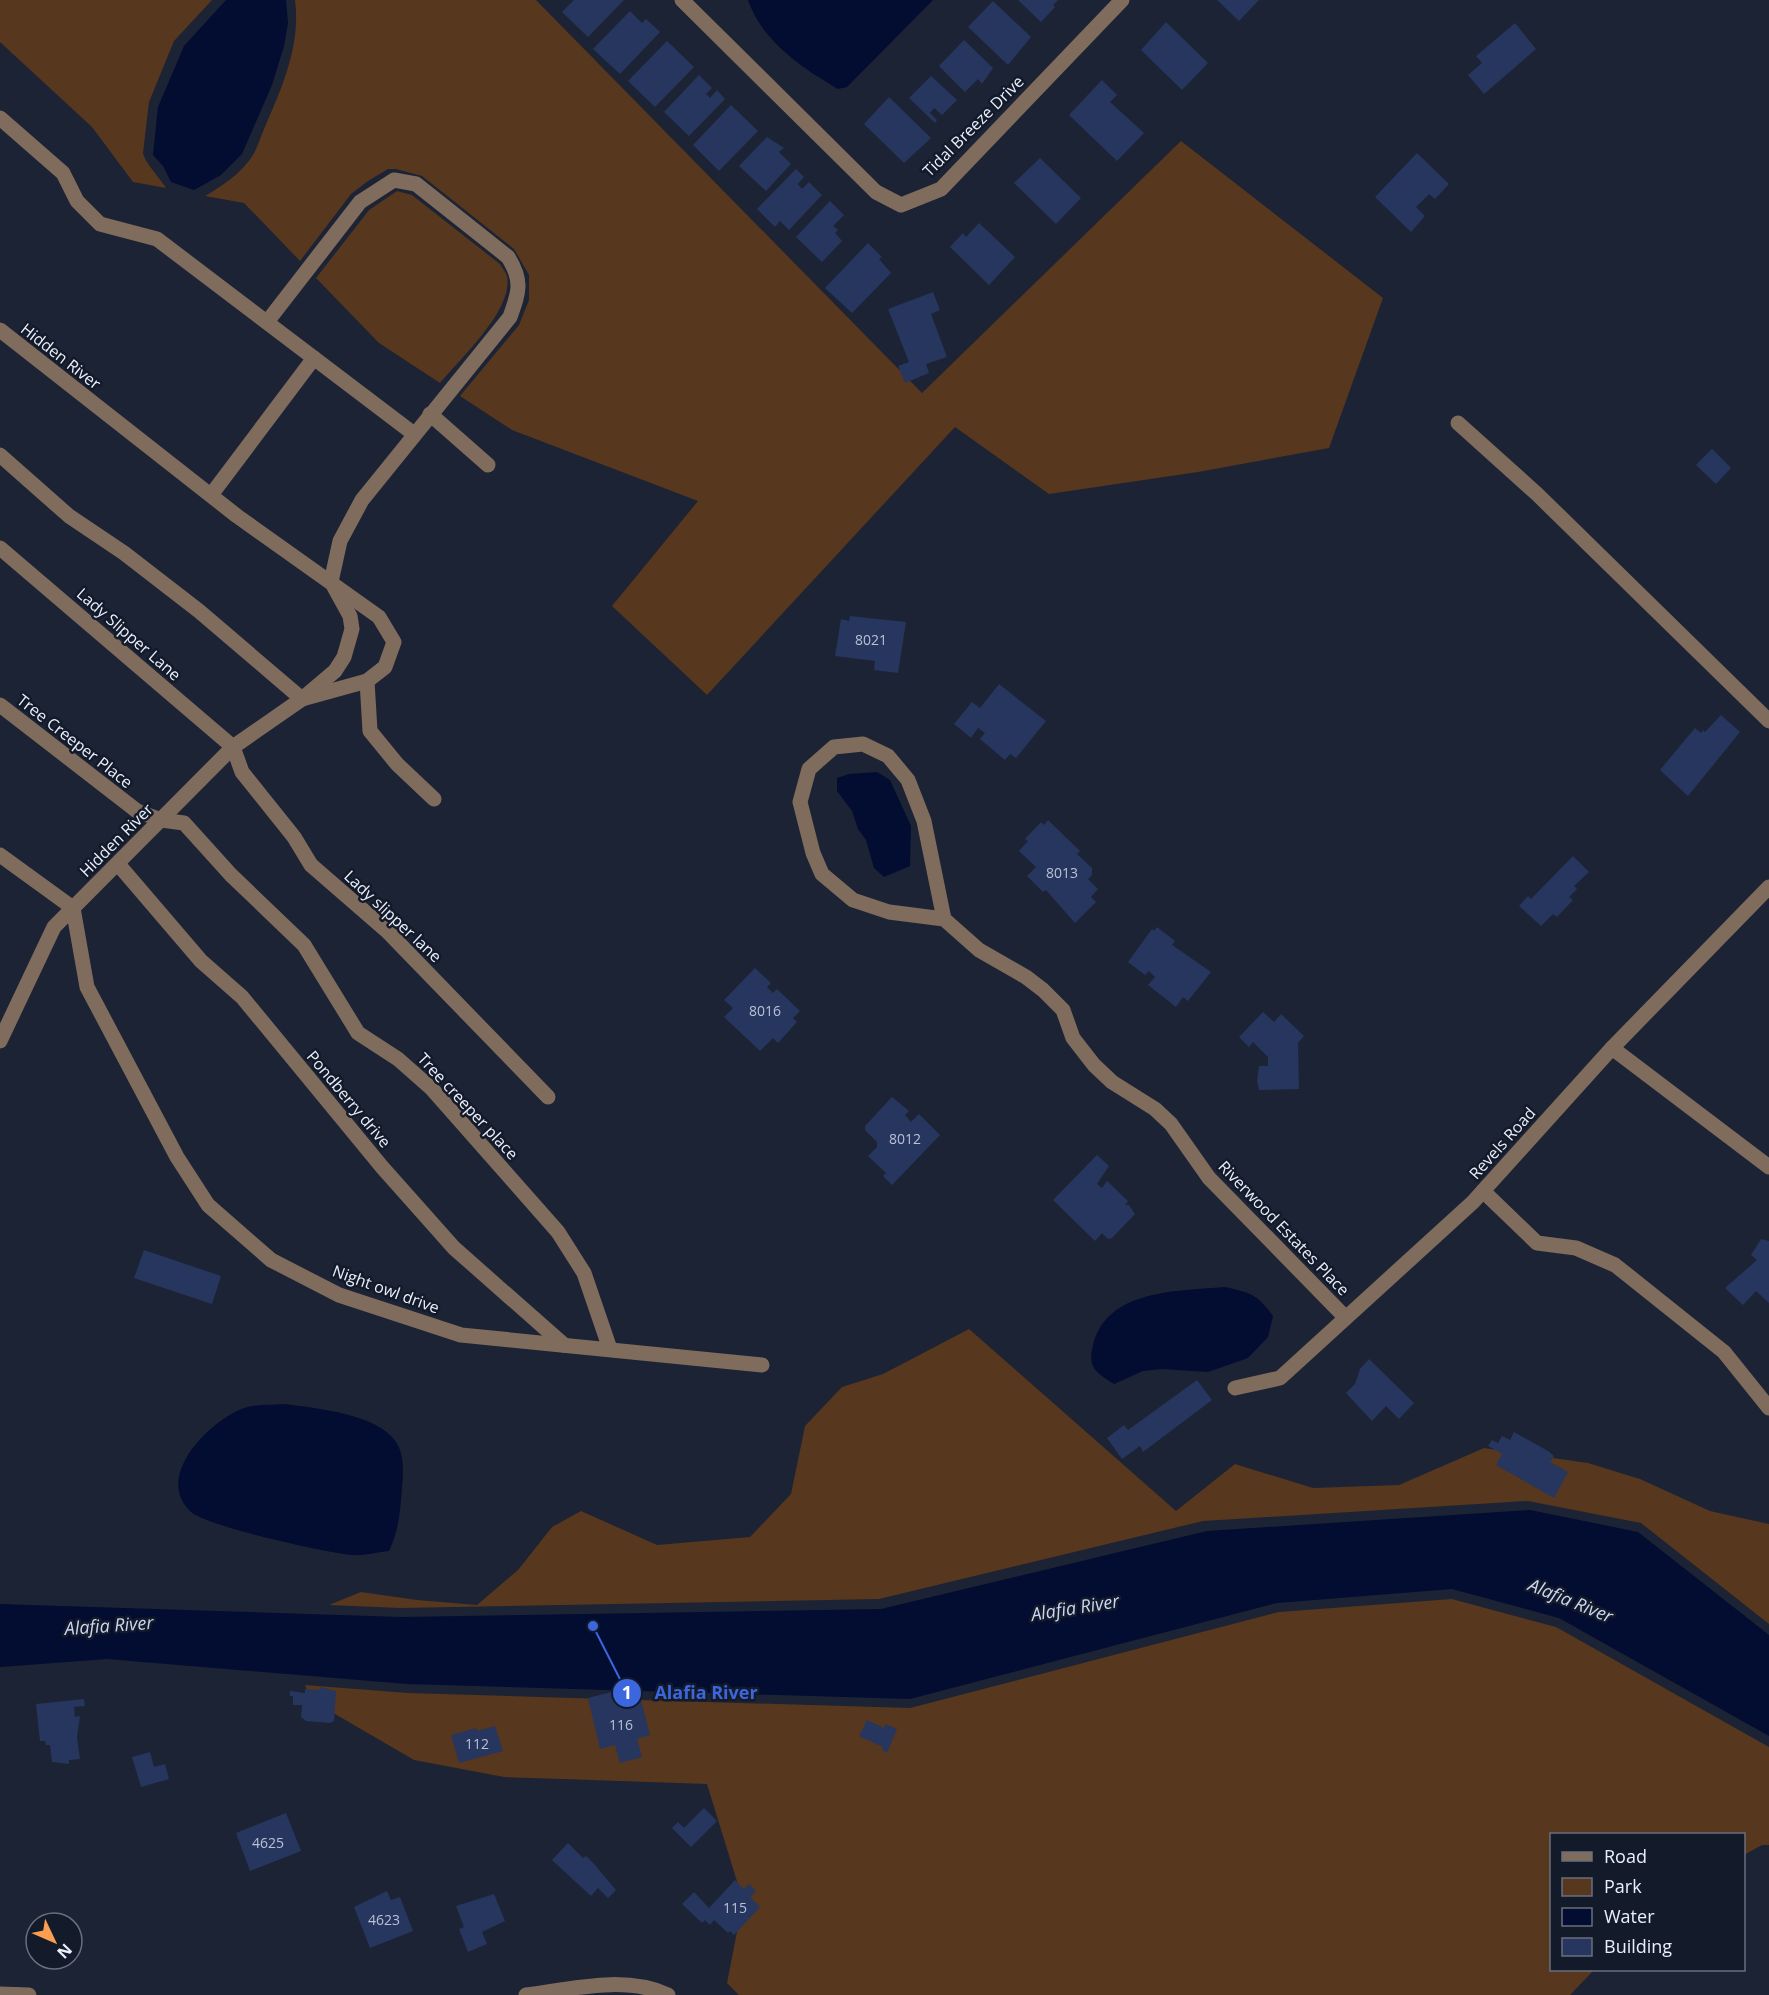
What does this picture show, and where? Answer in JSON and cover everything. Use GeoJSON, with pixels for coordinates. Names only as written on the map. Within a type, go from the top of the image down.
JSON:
{"type":"FeatureCollection","features":[{"type":"Feature","properties":{"kind":"street","name":"Tidal Breeze Drive"},"geometry":{"type":"LineString","coordinates":[[685,1],[876,192],[902,205],[941,189],[1121,0]]}},
{"type":"Feature","properties":{"kind":"street"},"geometry":{"type":"LineString","coordinates":[[0,118],[63,173],[77,201],[100,224],[157,239],[414,434]]}},
{"type":"Feature","properties":{"kind":"street"},"geometry":{"type":"LineString","coordinates":[[267,322],[360,202],[394,180],[416,184],[508,257],[518,273],[518,295],[510,317],[362,500],[340,541],[331,582]]}},
{"type":"Feature","properties":{"kind":"street","name":"Hidden River"},"geometry":{"type":"LineString","coordinates":[[0,330],[211,495],[378,617],[394,642],[385,667],[367,681],[302,699]]}},
{"type":"Feature","properties":{"kind":"street"},"geometry":{"type":"LineString","coordinates":[[211,495],[314,358]]}},
{"type":"Feature","properties":{"kind":"street"},"geometry":{"type":"LineString","coordinates":[[430,414],[488,465]]}},
{"type":"Feature","properties":{"kind":"street"},"geometry":{"type":"LineString","coordinates":[[1458,423],[1537,494],[1769,721]]}},
{"type":"Feature","properties":{"kind":"street"},"geometry":{"type":"LineString","coordinates":[[0,455],[69,516],[124,553],[199,611],[302,699]]}},
{"type":"Feature","properties":{"kind":"street","name":"Lady Slipper Lane"},"geometry":{"type":"LineString","coordinates":[[0,548],[233,747]]}},
{"type":"Feature","properties":{"kind":"street","name":"Hidden River"},"geometry":{"type":"LineString","coordinates":[[0,1041],[5,1012],[54,927],[161,820],[197,780],[233,747],[302,699],[335,670],[350,642],[352,629],[350,616],[331,582]]}},
{"type":"Feature","properties":{"kind":"street"},"geometry":{"type":"LineString","coordinates":[[367,681],[370,731],[397,764],[434,799]]}},
{"type":"Feature","properties":{"kind":"street","name":"Tree Creeper Place"},"geometry":{"type":"LineString","coordinates":[[0,705],[137,811],[161,820]]}},
{"type":"Feature","properties":{"kind":"street"},"geometry":{"type":"LineString","coordinates":[[863,744],[888,756],[908,780],[924,821],[944,919],[889,912],[853,900],[822,874],[813,854],[800,802],[809,769],[834,747],[863,744]]}},
{"type":"Feature","properties":{"kind":"street","name":"Lady slipper lane"},"geometry":{"type":"LineString","coordinates":[[233,747],[242,772],[294,837],[311,866],[387,931],[548,1097]]}},
{"type":"Feature","properties":{"kind":"street","name":"Tree creeper place"},"geometry":{"type":"LineString","coordinates":[[161,820],[184,823],[231,875],[304,945],[358,1033],[398,1059],[432,1089],[558,1232],[584,1273],[610,1349]]}},
{"type":"Feature","properties":{"kind":"street"},"geometry":{"type":"LineString","coordinates":[[0,855],[73,908]]}},
{"type":"Feature","properties":{"kind":"street","name":"Pondberry drive"},"geometry":{"type":"LineString","coordinates":[[118,864],[201,962],[242,997],[382,1167],[454,1248],[564,1345]]}},
{"type":"Feature","properties":{"kind":"street","name":"Revels Road"},"geometry":{"type":"LineString","coordinates":[[1235,1388],[1280,1378],[1483,1191],[1612,1048],[1769,887]]}},
{"type":"Feature","properties":{"kind":"street","name":"Night owl drive"},"geometry":{"type":"LineString","coordinates":[[73,908],[87,987],[177,1157],[208,1205],[271,1260],[339,1295],[461,1335],[762,1365]]}},
{"type":"Feature","properties":{"kind":"street","name":"Riverwood Estates Place"},"geometry":{"type":"LineString","coordinates":[[944,919],[979,950],[1026,977],[1043,990],[1063,1010],[1073,1038],[1094,1065],[1112,1082],[1155,1109],[1171,1124],[1209,1178],[1345,1317]]}},
{"type":"Feature","properties":{"kind":"street"},"geometry":{"type":"LineString","coordinates":[[1612,1048],[1769,1167]]}},
{"type":"Feature","properties":{"kind":"street"},"geometry":{"type":"LineString","coordinates":[[1483,1191],[1537,1243],[1576,1248],[1615,1265],[1724,1352],[1769,1408]]}},
{"type":"Feature","properties":{"kind":"street"},"geometry":{"type":"LineString","coordinates":[[526,1995],[607,1985],[639,1986],[668,1995]]}},
{"type":"Feature","properties":{"kind":"street"},"geometry":{"type":"LineString","coordinates":[[0,1994],[29,1995]]}},
{"type":"Feature","properties":{"kind":"green space"},"geometry":{"type":"Polygon","coordinates":[[[0,0],[212,0],[174,41],[149,102],[143,153],[166,188],[133,182],[92,127],[0,42],[0,0]]]}},
{"type":"Feature","properties":{"kind":"green space"},"geometry":{"type":"Polygon","coordinates":[[[295,0],[536,0],[922,393],[1181,141],[1383,298],[1329,448],[1198,472],[1049,494],[955,427],[707,695],[612,606],[698,501],[512,430],[460,396],[519,325],[529,300],[529,275],[514,249],[422,176],[396,169],[388,169],[351,194],[300,261],[244,203],[205,196],[224,184],[247,164],[257,148],[293,50],[295,0]]]}},
{"type":"Feature","properties":{"kind":"green space"},"geometry":{"type":"Polygon","coordinates":[[[397,191],[412,195],[500,264],[507,276],[507,289],[494,318],[484,333],[440,383],[379,343],[316,278],[369,210],[397,191]]]}},
{"type":"Feature","properties":{"kind":"green space"},"geometry":{"type":"Polygon","coordinates":[[[969,1329],[1176,1511],[1235,1464],[1313,1488],[1399,1485],[1484,1448],[1588,1463],[1640,1479],[1710,1511],[1769,1524],[1769,1624],[1641,1523],[1528,1501],[1203,1521],[879,1599],[400,1608],[329,1605],[361,1592],[477,1605],[518,1570],[552,1527],[581,1511],[657,1545],[750,1537],[791,1494],[805,1426],[842,1387],[883,1374],[969,1329]]]}},
{"type":"Feature","properties":{"kind":"green space"},"geometry":{"type":"Polygon","coordinates":[[[1452,1599],[1556,1627],[1769,1747],[1769,1845],[1762,1845],[1745,1854],[1745,1833],[1550,1833],[1550,1971],[1593,1971],[1570,1995],[739,1995],[727,1983],[743,1901],[707,1784],[504,1777],[414,1760],[311,1700],[305,1685],[408,1693],[910,1708],[1279,1612],[1452,1599]]]}},
{"type":"Feature","properties":{"kind":"water"},"geometry":{"type":"Polygon","coordinates":[[[226,0],[286,0],[288,23],[284,46],[272,85],[242,154],[221,175],[194,190],[171,182],[163,166],[153,155],[158,107],[184,46],[226,0]]]}},
{"type":"Feature","properties":{"kind":"water"},"geometry":{"type":"Polygon","coordinates":[[[748,0],[933,0],[847,87],[838,89],[797,62],[773,41],[754,15],[748,0]]]}},
{"type":"Feature","properties":{"kind":"water"},"geometry":{"type":"Polygon","coordinates":[[[877,772],[890,780],[911,826],[910,866],[884,877],[874,868],[866,840],[858,829],[852,811],[837,791],[837,778],[849,774],[877,772]]]}},
{"type":"Feature","properties":{"kind":"water"},"geometry":{"type":"Polygon","coordinates":[[[1225,1287],[1258,1299],[1273,1316],[1268,1337],[1248,1358],[1208,1372],[1162,1369],[1143,1371],[1114,1384],[1094,1369],[1091,1359],[1093,1345],[1101,1327],[1113,1313],[1147,1296],[1225,1287]]]}},
{"type":"Feature","properties":{"kind":"water"},"geometry":{"type":"Polygon","coordinates":[[[285,1404],[329,1410],[361,1419],[387,1432],[396,1442],[402,1459],[403,1471],[398,1520],[389,1551],[352,1555],[268,1538],[201,1518],[191,1512],[181,1498],[178,1483],[182,1467],[202,1437],[230,1415],[244,1408],[285,1404]]]}},
{"type":"Feature","properties":{"kind":"water","name":"Alafia River"},"geometry":{"type":"Polygon","coordinates":[[[1530,1510],[1638,1532],[1769,1635],[1769,1736],[1559,1618],[1452,1589],[1277,1603],[910,1699],[407,1684],[107,1659],[0,1667],[0,1604],[401,1617],[881,1609],[1207,1531],[1530,1510]]]}},
{"type":"Feature","properties":{"kind":"building"},"geometry":{"type":"Polygon","coordinates":[[[574,0],[624,0],[588,37],[562,12],[574,0]]]}},
{"type":"Feature","properties":{"kind":"building"},"geometry":{"type":"Polygon","coordinates":[[[1018,0],[1058,0],[1053,5],[1055,7],[1041,22],[1018,0]]]}},
{"type":"Feature","properties":{"kind":"building"},"geometry":{"type":"Polygon","coordinates":[[[1217,0],[1259,0],[1239,21],[1217,0]]]}},
{"type":"Feature","properties":{"kind":"building"},"geometry":{"type":"Polygon","coordinates":[[[993,1],[1031,37],[1008,65],[968,27],[993,1]]]}},
{"type":"Feature","properties":{"kind":"building"},"geometry":{"type":"Polygon","coordinates":[[[630,11],[642,23],[646,19],[660,32],[620,74],[593,49],[630,11]]]}},
{"type":"Feature","properties":{"kind":"building"},"geometry":{"type":"Polygon","coordinates":[[[1166,22],[1208,63],[1182,90],[1141,50],[1166,22]]]}},
{"type":"Feature","properties":{"kind":"building"},"geometry":{"type":"Polygon","coordinates":[[[1515,23],[1536,49],[1484,94],[1468,75],[1482,63],[1476,56],[1515,23]]]}},
{"type":"Feature","properties":{"kind":"building"},"geometry":{"type":"Polygon","coordinates":[[[964,40],[993,68],[982,84],[978,79],[965,92],[939,66],[964,40]]]}},
{"type":"Feature","properties":{"kind":"building"},"geometry":{"type":"Polygon","coordinates":[[[667,41],[694,67],[655,107],[628,81],[667,41]]]}},
{"type":"Feature","properties":{"kind":"building"},"geometry":{"type":"Polygon","coordinates":[[[699,75],[712,88],[706,94],[710,98],[717,90],[725,99],[689,136],[664,112],[699,75]]]}},
{"type":"Feature","properties":{"kind":"building"},"geometry":{"type":"Polygon","coordinates":[[[931,76],[957,100],[942,115],[934,108],[930,113],[937,120],[935,123],[909,98],[931,76]]]}},
{"type":"Feature","properties":{"kind":"building"},"geometry":{"type":"Polygon","coordinates":[[[1102,80],[1117,95],[1110,102],[1144,133],[1117,161],[1069,115],[1102,80]]]}},
{"type":"Feature","properties":{"kind":"building"},"geometry":{"type":"Polygon","coordinates":[[[889,97],[931,138],[904,163],[864,124],[889,97]]]}},
{"type":"Feature","properties":{"kind":"building"},"geometry":{"type":"Polygon","coordinates":[[[731,105],[758,131],[719,171],[693,145],[731,105]]]}},
{"type":"Feature","properties":{"kind":"building"},"geometry":{"type":"Polygon","coordinates":[[[767,137],[784,148],[779,152],[791,164],[766,191],[739,166],[767,137]]]}},
{"type":"Feature","properties":{"kind":"building"},"geometry":{"type":"Polygon","coordinates":[[[1417,153],[1449,184],[1435,199],[1429,194],[1416,207],[1425,216],[1411,232],[1375,197],[1417,153]]]}},
{"type":"Feature","properties":{"kind":"building"},"geometry":{"type":"Polygon","coordinates":[[[1040,158],[1081,198],[1056,224],[1014,183],[1040,158]]]}},
{"type":"Feature","properties":{"kind":"building"},"geometry":{"type":"Polygon","coordinates":[[[796,169],[804,177],[798,184],[802,189],[809,182],[822,195],[789,230],[780,221],[775,227],[757,209],[796,169]]]}},
{"type":"Feature","properties":{"kind":"building"},"geometry":{"type":"Polygon","coordinates":[[[830,201],[844,215],[833,226],[838,230],[835,233],[842,241],[822,262],[796,237],[830,201]]]}},
{"type":"Feature","properties":{"kind":"building"},"geometry":{"type":"Polygon","coordinates":[[[979,223],[1015,257],[989,285],[950,247],[963,233],[966,237],[979,223]]]}},
{"type":"Feature","properties":{"kind":"building"},"geometry":{"type":"Polygon","coordinates":[[[868,243],[882,257],[879,259],[891,273],[852,313],[825,288],[868,243]]]}},
{"type":"Feature","properties":{"kind":"building"},"geometry":{"type":"Polygon","coordinates":[[[933,292],[940,310],[931,314],[947,357],[926,364],[929,373],[905,383],[898,366],[909,362],[888,309],[933,292]]]}},
{"type":"Feature","properties":{"kind":"building"},"geometry":{"type":"Polygon","coordinates":[[[1712,449],[1731,468],[1716,484],[1696,465],[1712,449]]]}},
{"type":"Feature","properties":{"kind":"building"},"geometry":{"type":"Polygon","coordinates":[[[850,616],[906,622],[898,673],[874,670],[875,661],[835,656],[841,619],[849,621],[850,616]]]}},
{"type":"Feature","properties":{"kind":"building"},"geometry":{"type":"Polygon","coordinates":[[[999,684],[1046,721],[1016,758],[1010,754],[1005,760],[980,739],[985,733],[978,728],[971,738],[954,724],[972,702],[980,708],[999,684]]]}},
{"type":"Feature","properties":{"kind":"building"},"geometry":{"type":"Polygon","coordinates":[[[1721,715],[1740,732],[1688,796],[1660,770],[1695,728],[1701,733],[1703,730],[1705,732],[1721,715]]]}},
{"type":"Feature","properties":{"kind":"building"},"geometry":{"type":"Polygon","coordinates":[[[1048,820],[1080,851],[1077,854],[1092,868],[1092,875],[1088,879],[1098,889],[1091,897],[1096,902],[1075,923],[1046,890],[1043,892],[1027,876],[1036,867],[1019,851],[1028,841],[1025,839],[1041,822],[1044,825],[1048,820]]]}},
{"type":"Feature","properties":{"kind":"building"},"geometry":{"type":"Polygon","coordinates":[[[1573,856],[1589,872],[1574,886],[1577,889],[1569,897],[1573,900],[1557,917],[1553,914],[1541,926],[1519,906],[1528,896],[1531,899],[1573,856]]]}},
{"type":"Feature","properties":{"kind":"building"},"geometry":{"type":"Polygon","coordinates":[[[1157,927],[1175,941],[1172,945],[1211,972],[1188,1001],[1183,997],[1176,1007],[1148,985],[1155,977],[1149,971],[1145,975],[1128,962],[1152,929],[1154,931],[1157,927]]]}},
{"type":"Feature","properties":{"kind":"building"},"geometry":{"type":"Polygon","coordinates":[[[755,968],[771,983],[767,987],[773,993],[777,989],[800,1011],[793,1018],[797,1022],[778,1043],[773,1038],[760,1051],[724,1017],[733,1008],[724,1000],[755,968]]]}},
{"type":"Feature","properties":{"kind":"building"},"geometry":{"type":"Polygon","coordinates":[[[1263,1012],[1274,1022],[1281,1014],[1304,1036],[1298,1043],[1299,1089],[1259,1090],[1257,1081],[1259,1066],[1268,1066],[1268,1057],[1253,1042],[1249,1047],[1239,1037],[1263,1012]]]}},
{"type":"Feature","properties":{"kind":"building"},"geometry":{"type":"Polygon","coordinates":[[[892,1097],[909,1111],[905,1115],[911,1122],[919,1114],[940,1135],[892,1185],[883,1176],[886,1173],[868,1156],[877,1147],[877,1142],[865,1130],[865,1126],[892,1097]]]}},
{"type":"Feature","properties":{"kind":"building"},"geometry":{"type":"Polygon","coordinates":[[[1097,1155],[1109,1166],[1097,1184],[1102,1188],[1107,1181],[1128,1201],[1125,1205],[1129,1205],[1135,1214],[1112,1238],[1108,1239],[1102,1233],[1095,1241],[1053,1200],[1097,1155]]]}},
{"type":"Feature","properties":{"kind":"building"},"geometry":{"type":"Polygon","coordinates":[[[1761,1239],[1769,1241],[1769,1303],[1756,1291],[1743,1305],[1725,1288],[1757,1260],[1751,1255],[1761,1239]]]}},
{"type":"Feature","properties":{"kind":"building"},"geometry":{"type":"Polygon","coordinates":[[[144,1250],[221,1276],[212,1304],[134,1278],[144,1250]]]}},
{"type":"Feature","properties":{"kind":"building"},"geometry":{"type":"Polygon","coordinates":[[[1369,1359],[1414,1403],[1399,1419],[1386,1406],[1372,1421],[1346,1393],[1355,1384],[1360,1369],[1369,1359]]]}},
{"type":"Feature","properties":{"kind":"building"},"geometry":{"type":"Polygon","coordinates":[[[1197,1380],[1212,1400],[1143,1452],[1140,1446],[1122,1459],[1107,1438],[1124,1425],[1128,1430],[1197,1380]]]}},
{"type":"Feature","properties":{"kind":"building"},"geometry":{"type":"Polygon","coordinates":[[[1514,1432],[1548,1451],[1554,1456],[1550,1462],[1568,1472],[1554,1498],[1496,1465],[1502,1454],[1488,1446],[1492,1440],[1498,1443],[1502,1436],[1510,1440],[1514,1432]]]}},
{"type":"Feature","properties":{"kind":"building"},"geometry":{"type":"Polygon","coordinates":[[[320,1687],[336,1691],[334,1721],[330,1723],[306,1721],[301,1717],[302,1705],[293,1705],[293,1696],[290,1696],[290,1691],[305,1693],[305,1689],[320,1690],[320,1687]]]}},
{"type":"Feature","properties":{"kind":"building"},"geometry":{"type":"Polygon","coordinates":[[[615,1691],[616,1695],[629,1691],[630,1698],[640,1696],[650,1735],[637,1739],[642,1757],[620,1763],[615,1745],[600,1749],[588,1698],[615,1691]]]}},
{"type":"Feature","properties":{"kind":"building"},"geometry":{"type":"Polygon","coordinates":[[[84,1699],[85,1706],[74,1707],[75,1717],[80,1716],[77,1737],[80,1759],[69,1760],[69,1764],[52,1762],[50,1745],[46,1745],[45,1741],[40,1741],[36,1704],[84,1699]]]}},
{"type":"Feature","properties":{"kind":"building"},"geometry":{"type":"Polygon","coordinates":[[[867,1720],[884,1728],[885,1724],[897,1729],[887,1753],[882,1750],[883,1747],[859,1736],[867,1720]]]}},
{"type":"Feature","properties":{"kind":"building"},"geometry":{"type":"Polygon","coordinates":[[[495,1726],[503,1751],[459,1763],[451,1735],[476,1728],[477,1731],[495,1726]]]}},
{"type":"Feature","properties":{"kind":"building"},"geometry":{"type":"Polygon","coordinates":[[[150,1752],[154,1767],[165,1764],[169,1779],[141,1787],[132,1757],[150,1752]]]}},
{"type":"Feature","properties":{"kind":"building"},"geometry":{"type":"Polygon","coordinates":[[[704,1808],[717,1821],[691,1847],[672,1828],[678,1822],[684,1828],[704,1808]]]}},
{"type":"Feature","properties":{"kind":"building"},"geometry":{"type":"Polygon","coordinates":[[[286,1813],[301,1851],[250,1871],[236,1833],[286,1813]]]}},
{"type":"Feature","properties":{"kind":"building"},"geometry":{"type":"Polygon","coordinates":[[[568,1843],[583,1858],[586,1856],[616,1890],[608,1898],[598,1888],[591,1896],[552,1860],[568,1843]]]}},
{"type":"Feature","properties":{"kind":"building"},"geometry":{"type":"Polygon","coordinates":[[[735,1880],[744,1889],[749,1884],[756,1891],[750,1897],[760,1907],[734,1935],[730,1931],[728,1933],[714,1920],[710,1925],[705,1920],[702,1923],[682,1904],[694,1892],[709,1908],[735,1880]]]}},
{"type":"Feature","properties":{"kind":"building"},"geometry":{"type":"Polygon","coordinates":[[[387,1891],[391,1900],[400,1897],[413,1931],[370,1948],[354,1907],[387,1891]]]}},
{"type":"Feature","properties":{"kind":"building"},"geometry":{"type":"Polygon","coordinates":[[[494,1894],[505,1921],[482,1932],[487,1944],[468,1952],[459,1929],[464,1927],[456,1906],[494,1894]]]}},
{"type":"Feature","properties":{"kind":"place","name":"Alafia River"},"geometry":{"type":"Point","coordinates":[593,1626]}}]}
